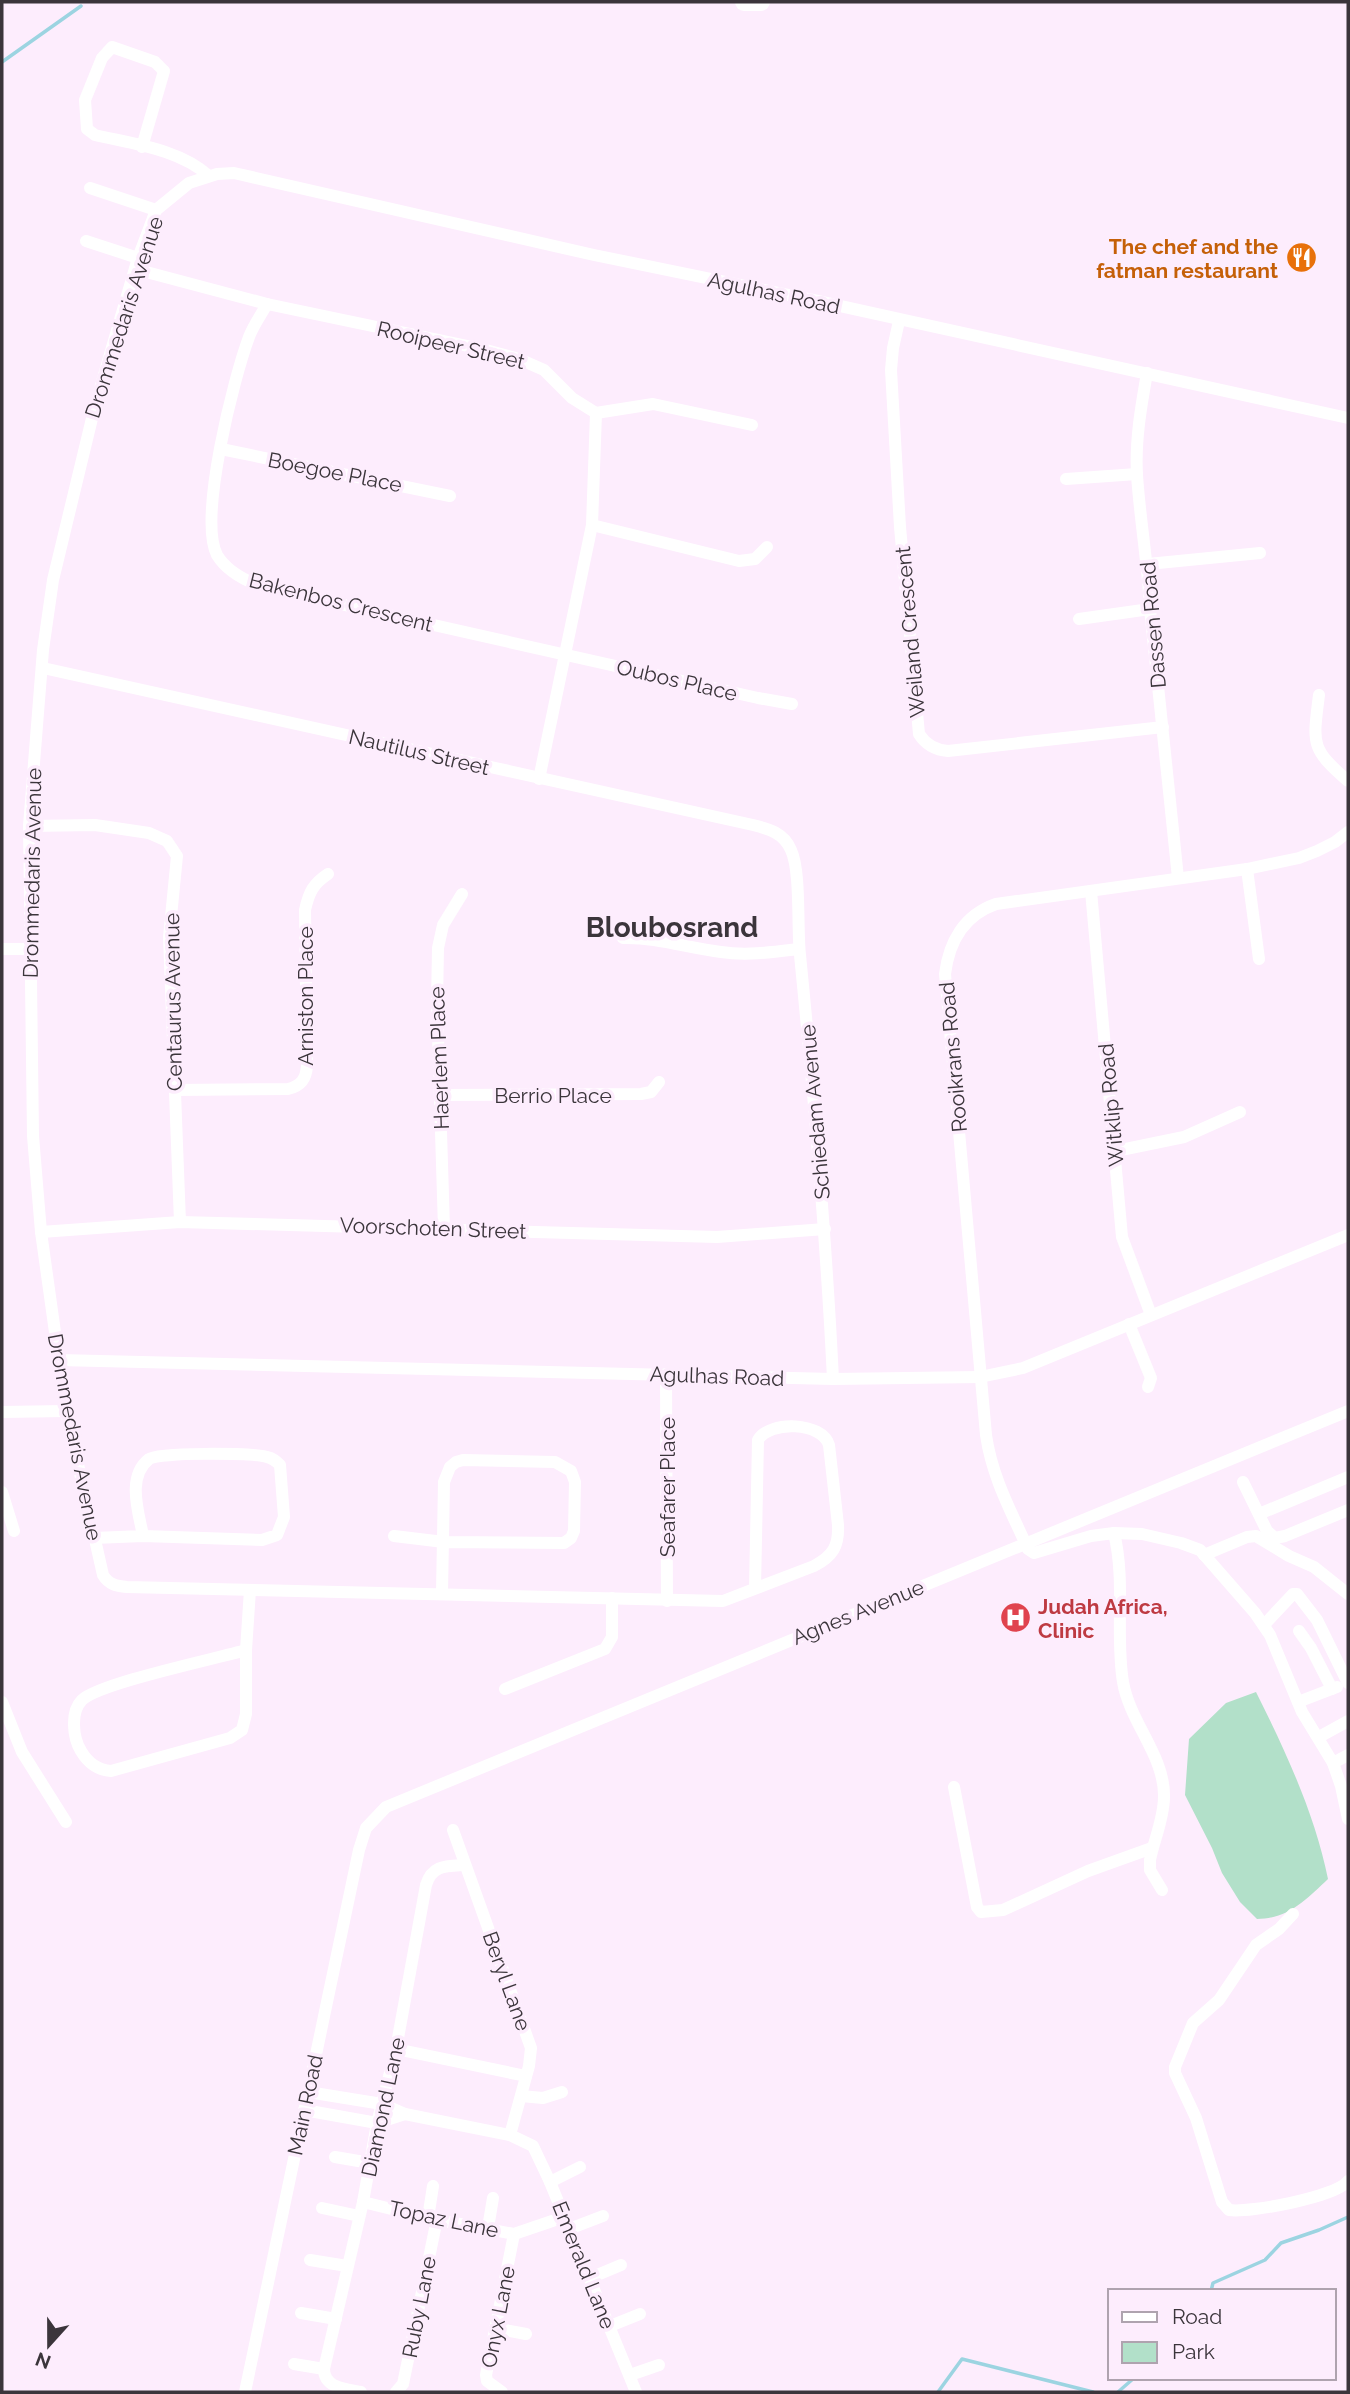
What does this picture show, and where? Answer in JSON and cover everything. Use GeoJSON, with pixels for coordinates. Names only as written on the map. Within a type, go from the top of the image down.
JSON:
{"type":"FeatureCollection","features":[{"type":"Feature","properties":{"kind":"main road"},"geometry":{"type":"LineString","coordinates":[[744,2],[761,2]]}},
{"type":"Feature","properties":{"kind":"street"},"geometry":{"type":"LineString","coordinates":[[142,146],[164,71],[155,62],[111,47],[102,58],[85,100],[87,129],[94,135],[142,146],[193,163],[205,177]]}},
{"type":"Feature","properties":{"kind":"street","name":"Agulhas Road"},"geometry":{"type":"LineString","coordinates":[[205,177],[234,173],[594,255],[1348,418]]}},
{"type":"Feature","properties":{"kind":"street","name":"Drommedaris Avenue"},"geometry":{"type":"LineString","coordinates":[[205,177],[177,191],[156,210],[95,406],[63,535],[50,602],[29,826],[33,1136],[41,1232],[66,1411],[103,1575],[114,1586],[250,1590]]}},
{"type":"Feature","properties":{"kind":"street"},"geometry":{"type":"LineString","coordinates":[[90,188],[156,210]]}},
{"type":"Feature","properties":{"kind":"street","name":"Rooipeer Street"},"geometry":{"type":"LineString","coordinates":[[86,241],[137,264],[267,304],[519,359],[544,370],[572,398],[596,413]]}},
{"type":"Feature","properties":{"kind":"street","name":"Bakenbos Crescent"},"geometry":{"type":"LineString","coordinates":[[267,304],[246,346],[233,388],[221,449],[211,532],[218,555],[239,576],[260,586],[564,654]]}},
{"type":"Feature","properties":{"kind":"street","name":"Weiland Crescent"},"geometry":{"type":"LineString","coordinates":[[899,321],[892,358],[892,383],[900,527],[913,645],[919,734],[932,747],[948,751],[1163,727]]}},
{"type":"Feature","properties":{"kind":"street","name":"Dassen Road"},"geometry":{"type":"LineString","coordinates":[[1147,373],[1138,424],[1137,474],[1178,878]]}},
{"type":"Feature","properties":{"kind":"street"},"geometry":{"type":"LineString","coordinates":[[539,779],[592,525],[596,413],[653,404],[752,425]]}},
{"type":"Feature","properties":{"kind":"street","name":"Boegoe Place"},"geometry":{"type":"LineString","coordinates":[[221,449],[450,496]]}},
{"type":"Feature","properties":{"kind":"street"},"geometry":{"type":"LineString","coordinates":[[1066,479],[1137,474]]}},
{"type":"Feature","properties":{"kind":"street"},"geometry":{"type":"LineString","coordinates":[[592,525],[739,561],[755,559],[767,547]]}},
{"type":"Feature","properties":{"kind":"street"},"geometry":{"type":"LineString","coordinates":[[1148,564],[1259,553]]}},
{"type":"Feature","properties":{"kind":"street"},"geometry":{"type":"LineString","coordinates":[[1079,619],[1150,609]]}},
{"type":"Feature","properties":{"kind":"street","name":"Oubos Place"},"geometry":{"type":"LineString","coordinates":[[564,654],[792,704]]}},
{"type":"Feature","properties":{"kind":"street","name":"Nautilus Street"},"geometry":{"type":"LineString","coordinates":[[43,668],[764,828],[782,836],[790,846]]}},
{"type":"Feature","properties":{"kind":"street"},"geometry":{"type":"LineString","coordinates":[[1319,695],[1314,740],[1324,760],[1348,781]]}},
{"type":"Feature","properties":{"kind":"street","name":"Centaurus Avenue"},"geometry":{"type":"LineString","coordinates":[[29,826],[111,826],[161,837],[177,856],[169,937],[180,1222]]}},
{"type":"Feature","properties":{"kind":"street","name":"Rooikrans Road"},"geometry":{"type":"LineString","coordinates":[[1026,1544],[1007,1507],[990,1462],[980,1377],[945,974],[953,942],[969,920],[990,906],[1005,901],[1247,869],[1299,858],[1335,842],[1348,832]]}},
{"type":"Feature","properties":{"kind":"street","name":"Schiedam Avenue"},"geometry":{"type":"LineString","coordinates":[[790,846],[795,869],[799,949],[825,1229],[833,1379]]}},
{"type":"Feature","properties":{"kind":"street"},"geometry":{"type":"LineString","coordinates":[[1247,869],[1259,959]]}},
{"type":"Feature","properties":{"kind":"street","name":"Arniston Place"},"geometry":{"type":"LineString","coordinates":[[175,1090],[288,1089],[304,1079],[307,1066],[305,909],[309,891],[328,874]]}},
{"type":"Feature","properties":{"kind":"street","name":"Witklip Road"},"geometry":{"type":"LineString","coordinates":[[1091,891],[1122,1237],[1151,1315]]}},
{"type":"Feature","properties":{"kind":"street","name":"Haerlem Place"},"geometry":{"type":"LineString","coordinates":[[444,1228],[437,992],[439,937],[462,894]]}},
{"type":"Feature","properties":{"kind":"street"},"geometry":{"type":"LineString","coordinates":[[622,938],[658,940],[725,953],[799,949]]}},
{"type":"Feature","properties":{"kind":"street"},"geometry":{"type":"LineString","coordinates":[[2,950],[30,948]]}},
{"type":"Feature","properties":{"kind":"street","name":"Berrio Place"},"geometry":{"type":"LineString","coordinates":[[440,1095],[641,1094],[651,1092],[659,1082]]}},
{"type":"Feature","properties":{"kind":"street"},"geometry":{"type":"LineString","coordinates":[[1116,1151],[1184,1137],[1240,1111]]}},
{"type":"Feature","properties":{"kind":"street","name":"Voorschoten Street"},"geometry":{"type":"LineString","coordinates":[[41,1232],[180,1222],[717,1237],[825,1229]]}},
{"type":"Feature","properties":{"kind":"street","name":"Agulhas Road"},"geometry":{"type":"LineString","coordinates":[[58,1360],[833,1379],[980,1377],[1023,1368],[1348,1235]]}},
{"type":"Feature","properties":{"kind":"street"},"geometry":{"type":"LineString","coordinates":[[1129,1324],[1150,1378],[1147,1387]]}},
{"type":"Feature","properties":{"kind":"street","name":"Seafarer Place"},"geometry":{"type":"LineString","coordinates":[[666,1374],[667,1601]]}},
{"type":"Feature","properties":{"kind":"street"},"geometry":{"type":"LineString","coordinates":[[2,1412],[66,1411]]}},
{"type":"Feature","properties":{"kind":"street","name":"Agnes Avenue"},"geometry":{"type":"LineString","coordinates":[[372,1819],[394,1803],[1348,1411]]}},
{"type":"Feature","properties":{"kind":"street"},"geometry":{"type":"LineString","coordinates":[[246,1650],[116,1685],[83,1698],[79,1704],[74,1729],[85,1756],[96,1768],[111,1771],[238,1734],[242,1730],[246,1714],[250,1590],[723,1601],[814,1566],[834,1550],[838,1538],[830,1446],[827,1437],[816,1430],[767,1430],[758,1440],[755,1588]]}},
{"type":"Feature","properties":{"kind":"street"},"geometry":{"type":"LineString","coordinates":[[94,1538],[271,1538],[277,1535],[284,1517],[280,1465],[270,1457],[255,1455],[164,1455],[149,1459],[139,1471],[135,1490],[143,1536]]}},
{"type":"Feature","properties":{"kind":"street"},"geometry":{"type":"LineString","coordinates":[[394,1536],[444,1542],[558,1545],[568,1541],[574,1531],[575,1476],[567,1467],[555,1462],[463,1460],[450,1467],[444,1482],[444,1542],[442,1593]]}},
{"type":"Feature","properties":{"kind":"street"},"geometry":{"type":"LineString","coordinates":[[1259,1514],[1348,1477]]}},
{"type":"Feature","properties":{"kind":"street"},"geometry":{"type":"LineString","coordinates":[[1243,1482],[1269,1534],[1279,1538],[1348,1510]]}},
{"type":"Feature","properties":{"kind":"street"},"geometry":{"type":"LineString","coordinates":[[2,1492],[14,1531]]}},
{"type":"Feature","properties":{"kind":"street"},"geometry":{"type":"LineString","coordinates":[[1114,1533],[1120,1558],[1119,1640],[1123,1682],[1128,1705],[1156,1759],[1164,1797],[1152,1848],[1150,1870],[1162,1890]]}},
{"type":"Feature","properties":{"kind":"street"},"geometry":{"type":"LineString","coordinates":[[1026,1544],[1031,1552],[1038,1553],[1069,1542],[1114,1533],[1142,1534],[1192,1547],[1204,1555],[1264,1625],[1298,1702],[1333,1763],[1348,1819]]}},
{"type":"Feature","properties":{"kind":"street"},"geometry":{"type":"LineString","coordinates":[[1204,1555],[1247,1537],[1256,1536],[1314,1567],[1348,1594]]}},
{"type":"Feature","properties":{"kind":"street"},"geometry":{"type":"LineString","coordinates":[[1264,1625],[1288,1598],[1297,1594],[1317,1620],[1348,1683],[1298,1702]]}},
{"type":"Feature","properties":{"kind":"street"},"geometry":{"type":"LineString","coordinates":[[505,1689],[605,1649],[612,1637],[612,1598]]}},
{"type":"Feature","properties":{"kind":"street"},"geometry":{"type":"LineString","coordinates":[[1299,1631],[1311,1647],[1332,1689]]}},
{"type":"Feature","properties":{"kind":"street"},"geometry":{"type":"LineString","coordinates":[[2,1702],[22,1752],[66,1822]]}},
{"type":"Feature","properties":{"kind":"street"},"geometry":{"type":"LineString","coordinates":[[1319,1737],[1348,1721]]}},
{"type":"Feature","properties":{"kind":"street"},"geometry":{"type":"LineString","coordinates":[[1333,1763],[1348,1755]]}},
{"type":"Feature","properties":{"kind":"street"},"geometry":{"type":"LineString","coordinates":[[954,1787],[977,1907],[981,1912],[1003,1910],[1088,1871],[1152,1848]]}},
{"type":"Feature","properties":{"kind":"street","name":"Main Road"},"geometry":{"type":"LineString","coordinates":[[245,2392],[359,1850],[372,1819]]}},
{"type":"Feature","properties":{"kind":"street","name":"Beryl Lane"},"geometry":{"type":"LineString","coordinates":[[453,1830],[530,2042],[531,2056],[510,2135]]}},
{"type":"Feature","properties":{"kind":"street","name":"Diamond Lane"},"geometry":{"type":"LineString","coordinates":[[323,2372],[363,2202],[377,2123],[396,2049],[428,1878],[437,1868],[464,1865]]}},
{"type":"Feature","properties":{"kind":"street"},"geometry":{"type":"LineString","coordinates":[[1293,1914],[1279,1929],[1256,1945],[1219,2000],[1193,2023],[1181,2049],[1175,2073],[1196,2118],[1222,2202],[1229,2210],[1288,2204],[1338,2190],[1348,2180]]}},
{"type":"Feature","properties":{"kind":"street"},"geometry":{"type":"LineString","coordinates":[[396,2049],[526,2076]]}},
{"type":"Feature","properties":{"kind":"street"},"geometry":{"type":"LineString","coordinates":[[308,2092],[382,2104],[405,2114],[510,2135]]}},
{"type":"Feature","properties":{"kind":"street"},"geometry":{"type":"LineString","coordinates":[[521,2096],[543,2098],[562,2092]]}},
{"type":"Feature","properties":{"kind":"street"},"geometry":{"type":"LineString","coordinates":[[304,2110],[377,2123],[405,2114]]}},
{"type":"Feature","properties":{"kind":"street","name":"Emerald Lane"},"geometry":{"type":"LineString","coordinates":[[510,2135],[527,2141],[536,2151],[630,2375],[633,2391]]}},
{"type":"Feature","properties":{"kind":"street"},"geometry":{"type":"LineString","coordinates":[[335,2157],[370,2163]]}},
{"type":"Feature","properties":{"kind":"street"},"geometry":{"type":"LineString","coordinates":[[550,2182],[580,2167]]}},
{"type":"Feature","properties":{"kind":"street","name":"Ruby Lane"},"geometry":{"type":"LineString","coordinates":[[396,2392],[403,2384],[432,2219],[433,2186]]}},
{"type":"Feature","properties":{"kind":"street"},"geometry":{"type":"LineString","coordinates":[[488,2228],[493,2198]]}},
{"type":"Feature","properties":{"kind":"street","name":"Topaz Lane"},"geometry":{"type":"LineString","coordinates":[[363,2202],[432,2219],[514,2234],[603,2216]]}},
{"type":"Feature","properties":{"kind":"street"},"geometry":{"type":"LineString","coordinates":[[322,2208],[359,2216]]}},
{"type":"Feature","properties":{"kind":"street","name":"Onyx Lane"},"geometry":{"type":"LineString","coordinates":[[502,2392],[487,2381],[486,2375],[514,2234]]}},
{"type":"Feature","properties":{"kind":"street"},"geometry":{"type":"LineString","coordinates":[[310,2260],[347,2266]]}},
{"type":"Feature","properties":{"kind":"street"},"geometry":{"type":"LineString","coordinates":[[590,2278],[621,2265]]}},
{"type":"Feature","properties":{"kind":"street"},"geometry":{"type":"LineString","coordinates":[[301,2313],[336,2319]]}},
{"type":"Feature","properties":{"kind":"street"},"geometry":{"type":"LineString","coordinates":[[610,2326],[640,2314]]}},
{"type":"Feature","properties":{"kind":"street"},"geometry":{"type":"LineString","coordinates":[[495,2328],[526,2334]]}},
{"type":"Feature","properties":{"kind":"street"},"geometry":{"type":"LineString","coordinates":[[294,2364],[323,2372],[332,2385],[361,2392]]}},
{"type":"Feature","properties":{"kind":"street"},"geometry":{"type":"LineString","coordinates":[[630,2375],[659,2365]]}},
{"type":"Feature","properties":{"kind":"green space"},"geometry":{"type":"Polygon","coordinates":[[[1256,1692],[1307,1807],[1328,1879],[1288,1912],[1257,1919],[1240,1902],[1222,1873],[1185,1795],[1189,1739],[1226,1703],[1256,1692]]]}},
{"type":"Feature","properties":{"kind":"waterway"},"geometry":{"type":"LineString","coordinates":[[2,62],[81,6]]}},
{"type":"Feature","properties":{"kind":"waterway"},"geometry":{"type":"LineString","coordinates":[[1212,2289],[1213,2283],[1265,2260],[1281,2243],[1348,2217]]}},
{"type":"Feature","properties":{"kind":"waterway"},"geometry":{"type":"LineString","coordinates":[[938,2392],[962,2359],[1093,2392]]}},
{"type":"Feature","properties":{"kind":"waterway"},"geometry":{"type":"LineString","coordinates":[[1118,2392],[1132,2380]]}},
{"type":"Feature","properties":{"kind":"place","name":"The chef and the fatman restaurant"},"geometry":{"type":"Point","coordinates":[1301,258]}},
{"type":"Feature","properties":{"kind":"place","name":"Judah Africa, Clinic"},"geometry":{"type":"Point","coordinates":[1015,1618]}},
{"type":"Feature","properties":{"kind":"district","name":"Bloubosrand"},"geometry":{"type":"Point","coordinates":[672,927]}}]}
